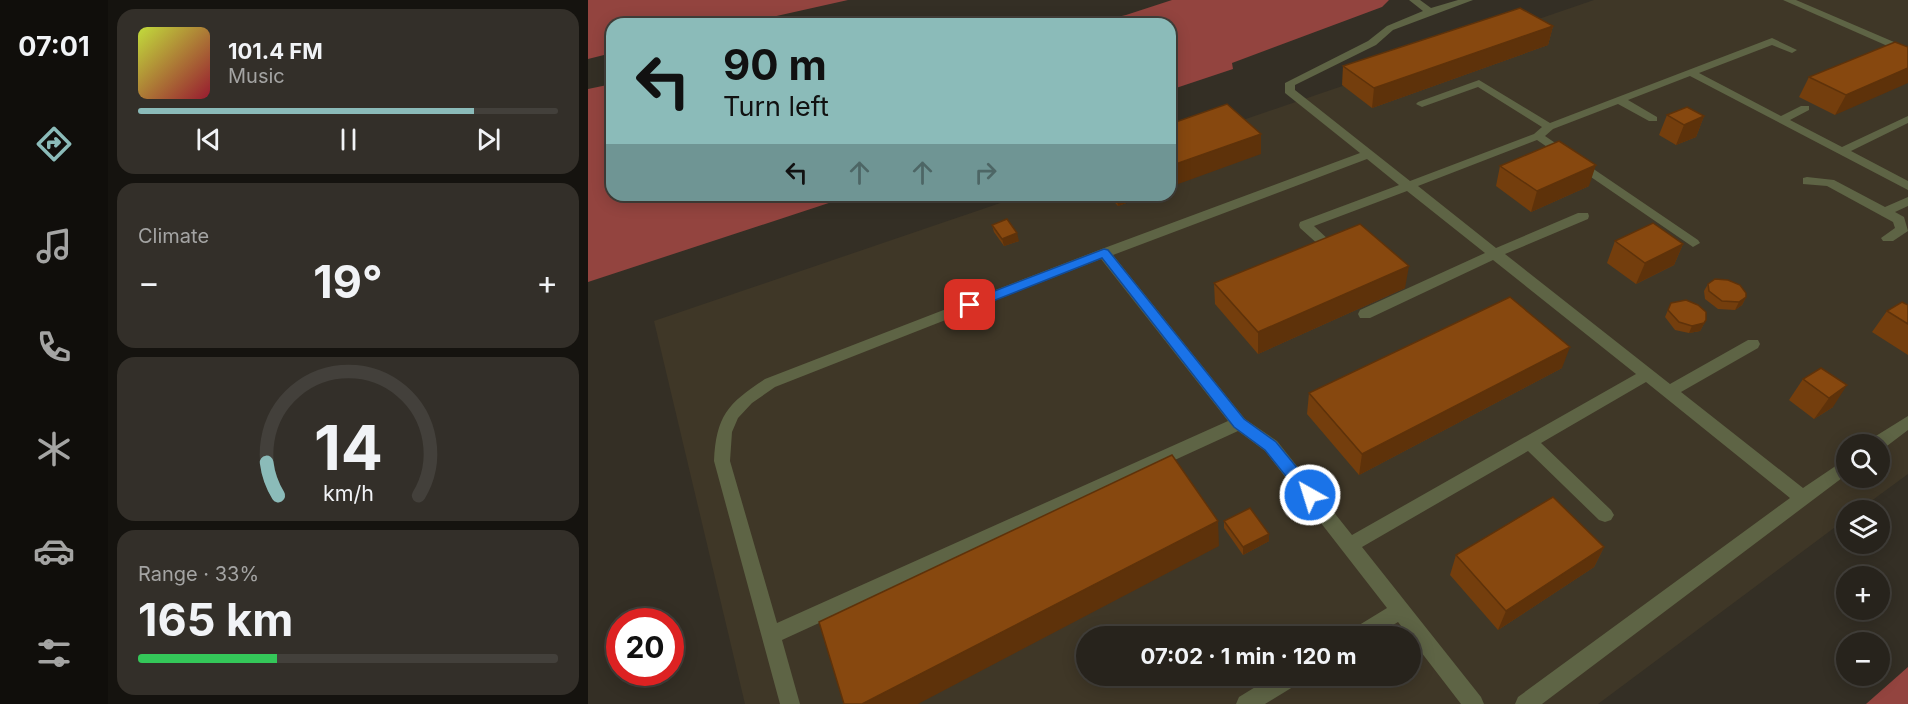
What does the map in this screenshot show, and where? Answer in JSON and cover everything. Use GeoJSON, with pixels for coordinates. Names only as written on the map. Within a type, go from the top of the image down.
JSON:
{"type":"FeatureCollection","features":[{"type":"Feature","properties":{"kind":"street"},"geometry":{"type":"LineString","coordinates":[[1414,0],[1430,12]]}},
{"type":"Feature","properties":{"kind":"street"},"geometry":{"type":"LineString","coordinates":[[1468,0],[1390,28],[1372,43],[1290,82],[1289,91],[1803,498]]}},
{"type":"Feature","properties":{"kind":"street"},"geometry":{"type":"LineString","coordinates":[[1788,0],[1908,52]]}},
{"type":"Feature","properties":{"kind":"street"},"geometry":{"type":"LineString","coordinates":[[1325,243],[1305,225],[1538,136],[1549,127],[1772,41],[1791,50]]}},
{"type":"Feature","properties":{"kind":"street"},"geometry":{"type":"LineString","coordinates":[[1691,73],[1908,186]]}},
{"type":"Feature","properties":{"kind":"street"},"geometry":{"type":"LineString","coordinates":[[1422,104],[1479,83],[1549,127]]}},
{"type":"Feature","properties":{"kind":"street"},"geometry":{"type":"LineString","coordinates":[[1619,100],[1653,119]]}},
{"type":"Feature","properties":{"kind":"street"},"geometry":{"type":"LineString","coordinates":[[1781,120],[1805,108]]}},
{"type":"Feature","properties":{"kind":"street"},"geometry":{"type":"LineString","coordinates":[[1842,151],[1908,119]]}},
{"type":"Feature","properties":{"kind":"street"},"geometry":{"type":"LineString","coordinates":[[1538,136],[1693,243]]}},
{"type":"Feature","properties":{"kind":"street"},"geometry":{"type":"LineString","coordinates":[[790,704],[722,461],[722,435],[735,407],[770,383],[1104,253],[1368,154]]}},
{"type":"Feature","properties":{"kind":"street"},"geometry":{"type":"LineString","coordinates":[[1807,180],[1830,183],[1899,220],[1902,230],[1888,238]]}},
{"type":"Feature","properties":{"kind":"street"},"geometry":{"type":"LineString","coordinates":[[1885,212],[1908,201]]}},
{"type":"Feature","properties":{"kind":"street"},"geometry":{"type":"LineString","coordinates":[[1365,314],[1496,253],[1583,216]]}},
{"type":"Feature","properties":{"kind":"street"},"geometry":{"type":"LineString","coordinates":[[1104,253],[1239,423],[1271,446],[1474,704]]}},
{"type":"Feature","properties":{"kind":"street"},"geometry":{"type":"LineString","coordinates":[[1670,391],[1753,344]]}},
{"type":"Feature","properties":{"kind":"street"},"geometry":{"type":"LineString","coordinates":[[1350,544],[1648,374]]}},
{"type":"Feature","properties":{"kind":"street"},"geometry":{"type":"LineString","coordinates":[[1890,435],[1908,422]]}},
{"type":"Feature","properties":{"kind":"street"},"geometry":{"type":"LineString","coordinates":[[771,635],[1239,423]]}},
{"type":"Feature","properties":{"kind":"street"},"geometry":{"type":"LineString","coordinates":[[1530,443],[1605,515]]}},
{"type":"Feature","properties":{"kind":"street"},"geometry":{"type":"LineString","coordinates":[[1525,704],[1836,473]]}},
{"type":"Feature","properties":{"kind":"street"},"geometry":{"type":"LineString","coordinates":[[1375,626],[1401,610]]}},
{"type":"Feature","properties":{"kind":"street"},"geometry":{"type":"LineString","coordinates":[[1246,704],[1276,686]]}},
{"type":"Feature","properties":{"kind":"shaded area"},"geometry":{"type":"Polygon","coordinates":[[[588,0],[848,0],[768,18],[606,18],[606,54],[588,59],[588,0]]]}},
{"type":"Feature","properties":{"kind":"shaded area"},"geometry":{"type":"Polygon","coordinates":[[[1172,0],[1389,0],[1382,7],[1232,63],[1233,69],[1176,88],[1176,18],[1113,18],[1172,0]]]}},
{"type":"Feature","properties":{"kind":"shaded area"},"geometry":{"type":"Polygon","coordinates":[[[1594,0],[1908,0],[1908,474],[1890,487],[1890,434],[1836,434],[1836,488],[1889,488],[1873,500],[1836,500],[1836,526],[1598,704],[745,704],[654,321],[1006,201],[1176,201],[1176,143],[1594,0]]]}},
{"type":"Feature","properties":{"kind":"shaded area"},"geometry":{"type":"Polygon","coordinates":[[[606,85],[606,201],[835,201],[588,282],[588,89],[606,85]]]}},
{"type":"Feature","properties":{"kind":"shaded area"},"geometry":{"type":"Polygon","coordinates":[[[1908,667],[1908,704],[1866,704],[1886,686],[1890,686],[1890,683],[1908,667]]]}},
{"type":"Feature","properties":{"kind":"building"},"geometry":{"type":"Polygon","coordinates":[[[1520,8],[1553,26],[1374,88],[1343,66],[1520,8]]]}},
{"type":"Feature","properties":{"kind":"building"},"geometry":{"type":"Polygon","coordinates":[[[1895,42],[1908,47],[1908,68],[1846,95],[1809,77],[1895,42]]]}},
{"type":"Feature","properties":{"kind":"building"},"geometry":{"type":"Polygon","coordinates":[[[1227,104],[1261,134],[1176,164],[1176,122],[1227,104]]]}},
{"type":"Feature","properties":{"kind":"building"},"geometry":{"type":"Polygon","coordinates":[[[1687,107],[1704,116],[1684,125],[1667,115],[1687,107]]]}},
{"type":"Feature","properties":{"kind":"building"},"geometry":{"type":"Polygon","coordinates":[[[1559,141],[1596,165],[1537,191],[1500,166],[1559,141]]]}},
{"type":"Feature","properties":{"kind":"building"},"geometry":{"type":"Polygon","coordinates":[[[1007,219],[1017,233],[1002,239],[992,225],[1007,219]]]}},
{"type":"Feature","properties":{"kind":"building"},"geometry":{"type":"Polygon","coordinates":[[[1653,223],[1683,244],[1645,263],[1615,241],[1653,223]]]}},
{"type":"Feature","properties":{"kind":"building"},"geometry":{"type":"Polygon","coordinates":[[[1360,224],[1409,266],[1258,332],[1214,283],[1360,224]]]}},
{"type":"Feature","properties":{"kind":"building"},"geometry":{"type":"Polygon","coordinates":[[[1715,279],[1728,280],[1740,285],[1746,297],[1739,302],[1722,301],[1709,291],[1708,284],[1715,279]]]}},
{"type":"Feature","properties":{"kind":"building"},"geometry":{"type":"Polygon","coordinates":[[[1510,297],[1570,347],[1362,454],[1309,393],[1510,297]]]}},
{"type":"Feature","properties":{"kind":"building"},"geometry":{"type":"Polygon","coordinates":[[[1686,300],[1698,305],[1706,312],[1704,323],[1692,326],[1679,322],[1668,310],[1671,303],[1686,300]]]}},
{"type":"Feature","properties":{"kind":"building"},"geometry":{"type":"Polygon","coordinates":[[[1902,302],[1908,305],[1908,324],[1887,311],[1902,302]]]}},
{"type":"Feature","properties":{"kind":"building"},"geometry":{"type":"Polygon","coordinates":[[[1821,368],[1847,385],[1829,398],[1803,379],[1821,368]]]}},
{"type":"Feature","properties":{"kind":"building"},"geometry":{"type":"Polygon","coordinates":[[[1172,455],[1218,521],[862,704],[844,704],[819,622],[1172,455]]]}},
{"type":"Feature","properties":{"kind":"building"},"geometry":{"type":"Polygon","coordinates":[[[1553,497],[1604,547],[1506,611],[1456,555],[1553,497]]]}},
{"type":"Feature","properties":{"kind":"building"},"geometry":{"type":"Polygon","coordinates":[[[1250,508],[1269,534],[1243,547],[1224,521],[1250,508]]]}},
{"type":"Feature","properties":{"kind":"route"},"geometry":{"type":"LineString","coordinates":[[970,305],[1104,253],[1239,423],[1271,446],[1310,495]]}}]}
